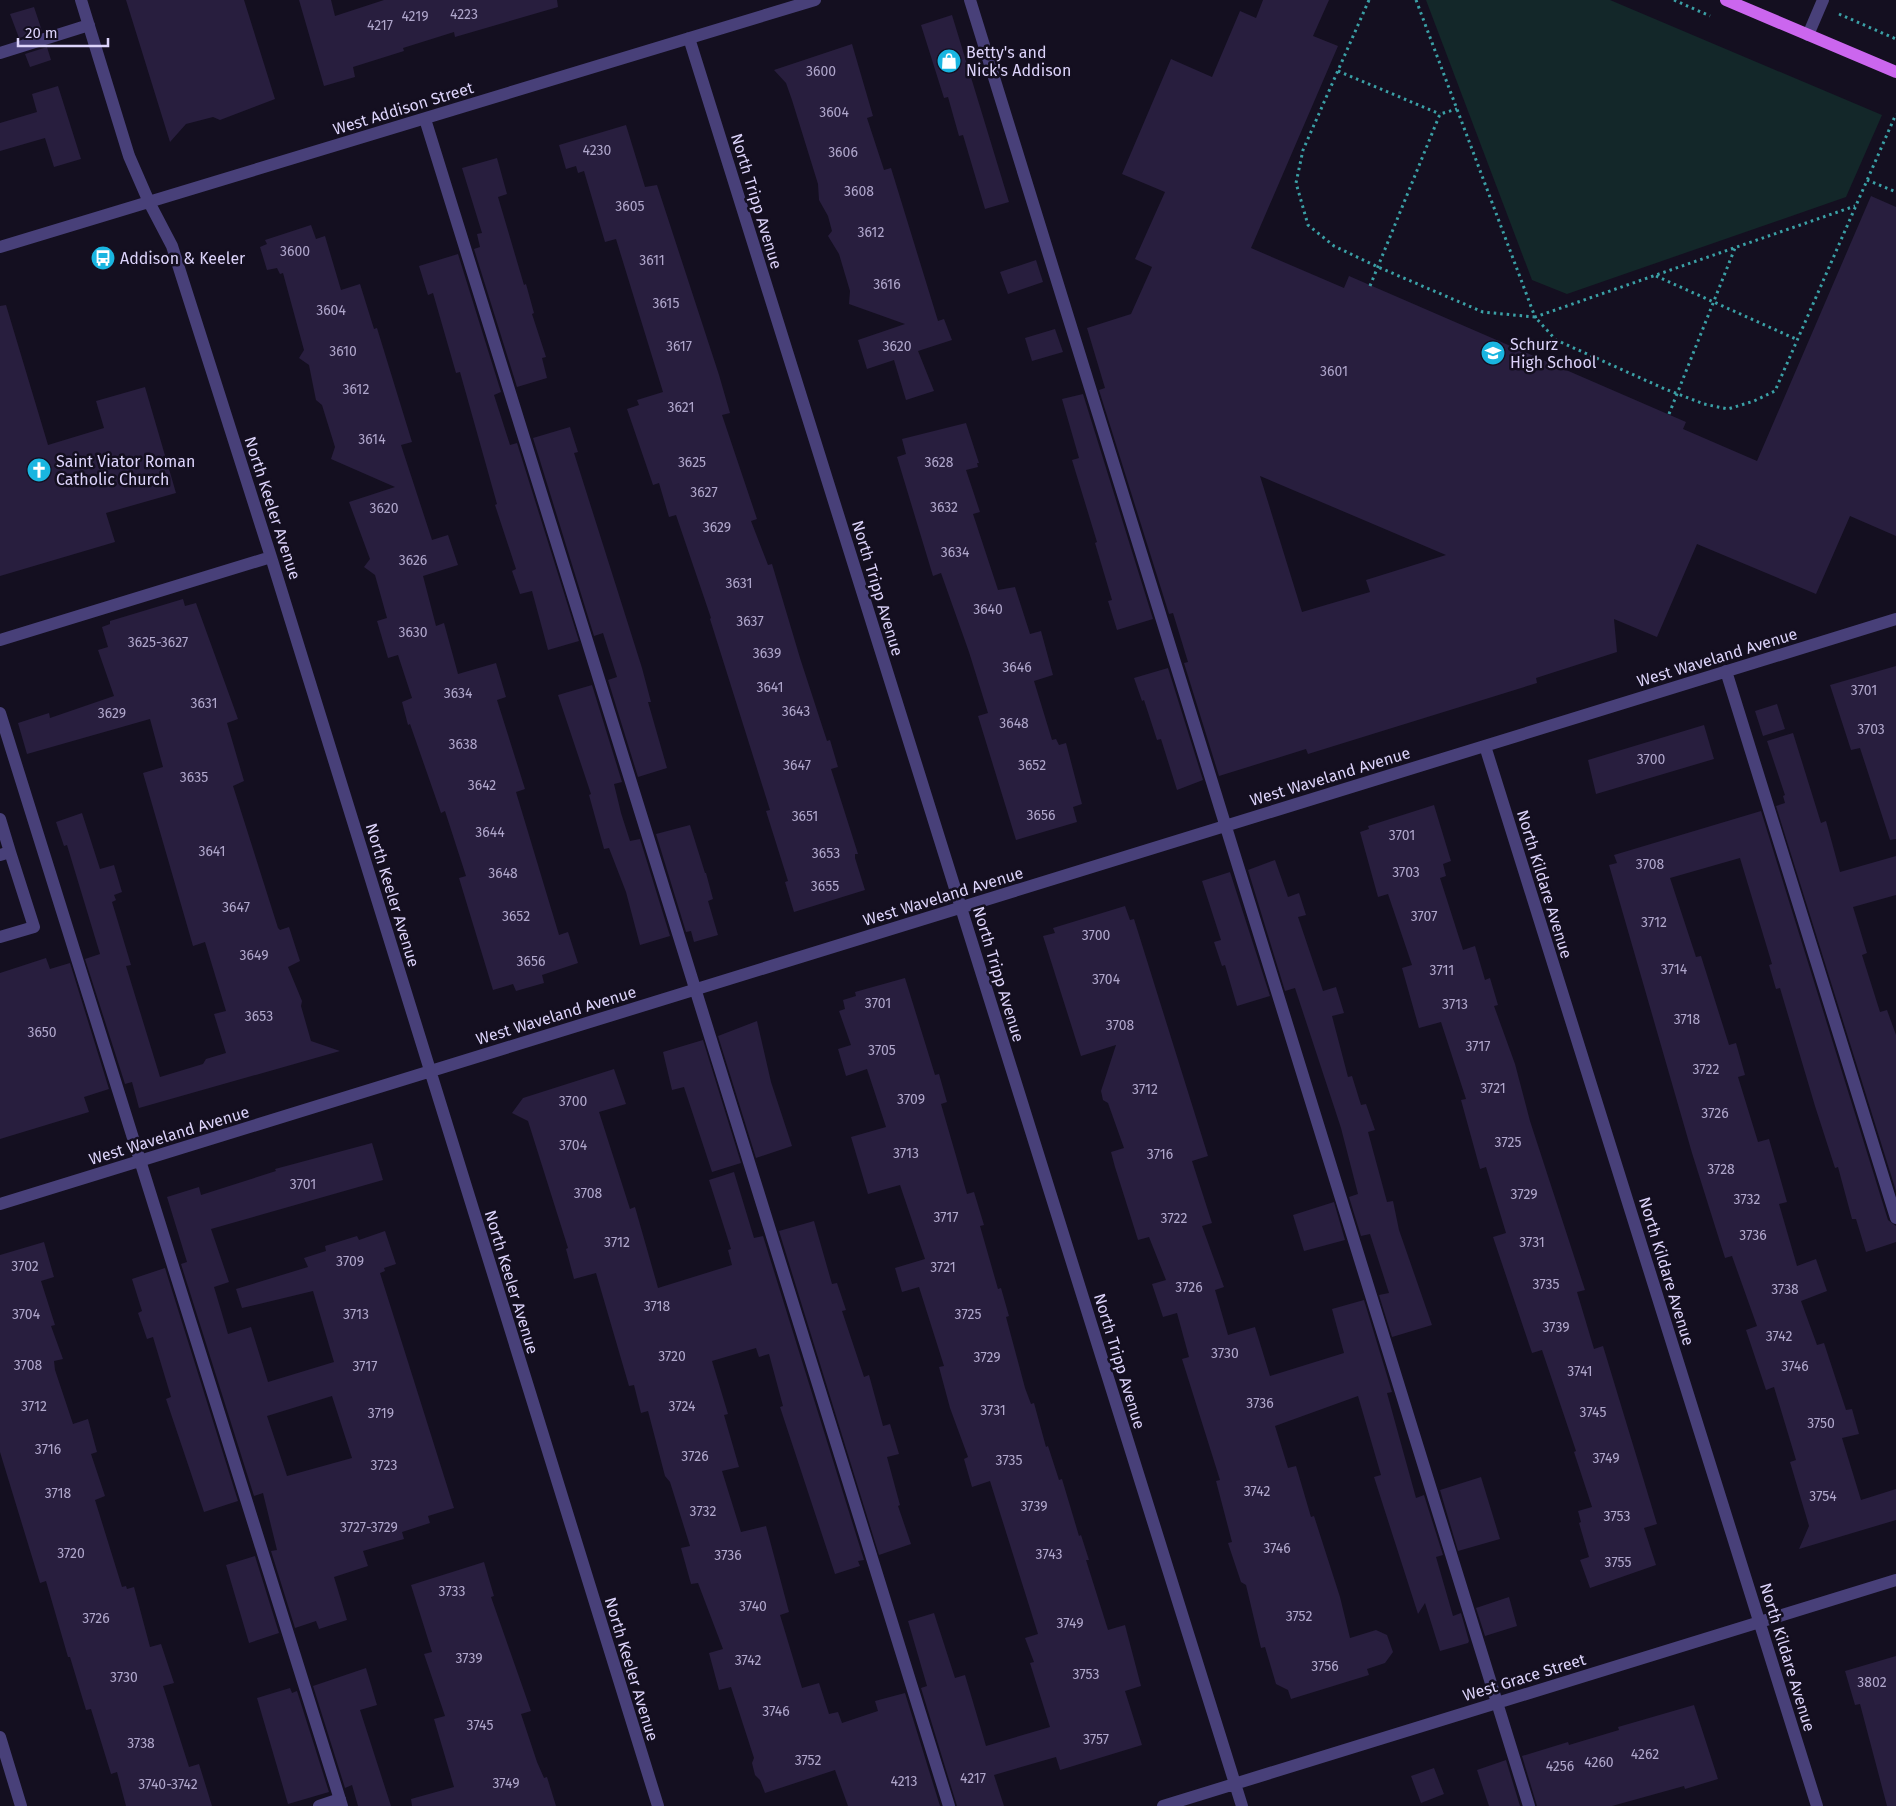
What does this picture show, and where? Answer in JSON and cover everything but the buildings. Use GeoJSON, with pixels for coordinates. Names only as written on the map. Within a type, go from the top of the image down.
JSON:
{"type":"FeatureCollection","features":[{"type":"Feature","properties":{"kind":"main road"},"geometry":{"type":"LineString","coordinates":[[1726,0],[1896,72]]}},
{"type":"Feature","properties":{"kind":"street","name":"North Keeler Avenue"},"geometry":{"type":"LineString","coordinates":[[81,0],[129,156],[149,202],[172,246],[271,557],[658,1806]]}},
{"type":"Feature","properties":{"kind":"street","name":"West Addison Street"},"geometry":{"type":"LineString","coordinates":[[0,247],[815,0]]}},
{"type":"Feature","properties":{"kind":"street"},"geometry":{"type":"LineString","coordinates":[[970,0],[1529,1806]]}},
{"type":"Feature","properties":{"kind":"street"},"geometry":{"type":"LineString","coordinates":[[1808,35],[1822,3]]}},
{"type":"Feature","properties":{"kind":"street"},"geometry":{"type":"LineString","coordinates":[[0,52],[89,26]]}},
{"type":"Feature","properties":{"kind":"street","name":"North Tripp Avenue"},"geometry":{"type":"LineString","coordinates":[[689,38],[1242,1806]]}},
{"type":"Feature","properties":{"kind":"street"},"geometry":{"type":"LineString","coordinates":[[424,119],[949,1806]]}},
{"type":"Feature","properties":{"kind":"street"},"geometry":{"type":"LineString","coordinates":[[0,640],[271,557]]}},
{"type":"Feature","properties":{"kind":"street","name":"West Waveland Avenue"},"geometry":{"type":"LineString","coordinates":[[0,1204],[1896,619]]}},
{"type":"Feature","properties":{"kind":"street"},"geometry":{"type":"LineString","coordinates":[[1726,671],[1896,1218]]}},
{"type":"Feature","properties":{"kind":"street"},"geometry":{"type":"LineString","coordinates":[[0,713],[341,1803],[319,1806]]}},
{"type":"Feature","properties":{"kind":"street","name":"North Kildare Avenue"},"geometry":{"type":"LineString","coordinates":[[1485,746],[1817,1806]]}},
{"type":"Feature","properties":{"kind":"street"},"geometry":{"type":"LineString","coordinates":[[0,819],[5,853],[34,927],[0,936]]}},
{"type":"Feature","properties":{"kind":"street","name":"West Grace Street"},"geometry":{"type":"LineString","coordinates":[[1162,1806],[1896,1580]]}},
{"type":"Feature","properties":{"kind":"street"},"geometry":{"type":"LineString","coordinates":[[0,1737],[22,1806]]}},
{"type":"Feature","properties":{"kind":"path"},"geometry":{"type":"LineString","coordinates":[[1369,0],[1304,150],[1296,183],[1308,225],[1334,246],[1483,312],[1534,317],[1856,206]]}},
{"type":"Feature","properties":{"kind":"path"},"geometry":{"type":"LineString","coordinates":[[1416,0],[1534,317],[1556,340],[1704,404],[1728,409],[1754,401],[1776,391],[1896,114]]}},
{"type":"Feature","properties":{"kind":"path"},"geometry":{"type":"LineString","coordinates":[[1822,3],[1896,39]]}},
{"type":"Feature","properties":{"kind":"path"},"geometry":{"type":"LineString","coordinates":[[1338,71],[1440,114],[1457,109]]}},
{"type":"Feature","properties":{"kind":"path"},"geometry":{"type":"LineString","coordinates":[[1370,286],[1440,114]]}},
{"type":"Feature","properties":{"kind":"path"},"geometry":{"type":"LineString","coordinates":[[1867,180],[1896,192]]}},
{"type":"Feature","properties":{"kind":"path"},"geometry":{"type":"LineString","coordinates":[[1669,414],[1735,247]]}},
{"type":"Feature","properties":{"kind":"path"},"geometry":{"type":"LineString","coordinates":[[1656,275],[1798,340]]}},
{"type":"Feature","properties":{"kind":"green space"},"geometry":{"type":"Polygon","coordinates":[[[1426,0],[1610,0],[1882,115],[1846,197],[1567,294],[1532,280],[1426,0]]]}},
{"type":"Feature","properties":{"kind":"place","name":"Betty's and Nick's Addison"},"geometry":{"type":"Point","coordinates":[949,61]}},
{"type":"Feature","properties":{"kind":"place","name":"Addison & Keeler"},"geometry":{"type":"Point","coordinates":[103,258]}},
{"type":"Feature","properties":{"kind":"place","name":"Schurz High School"},"geometry":{"type":"Point","coordinates":[1493,353]}},
{"type":"Feature","properties":{"kind":"place","name":"Saint Viator Roman Catholic Church"},"geometry":{"type":"Point","coordinates":[39,470]}}]}
